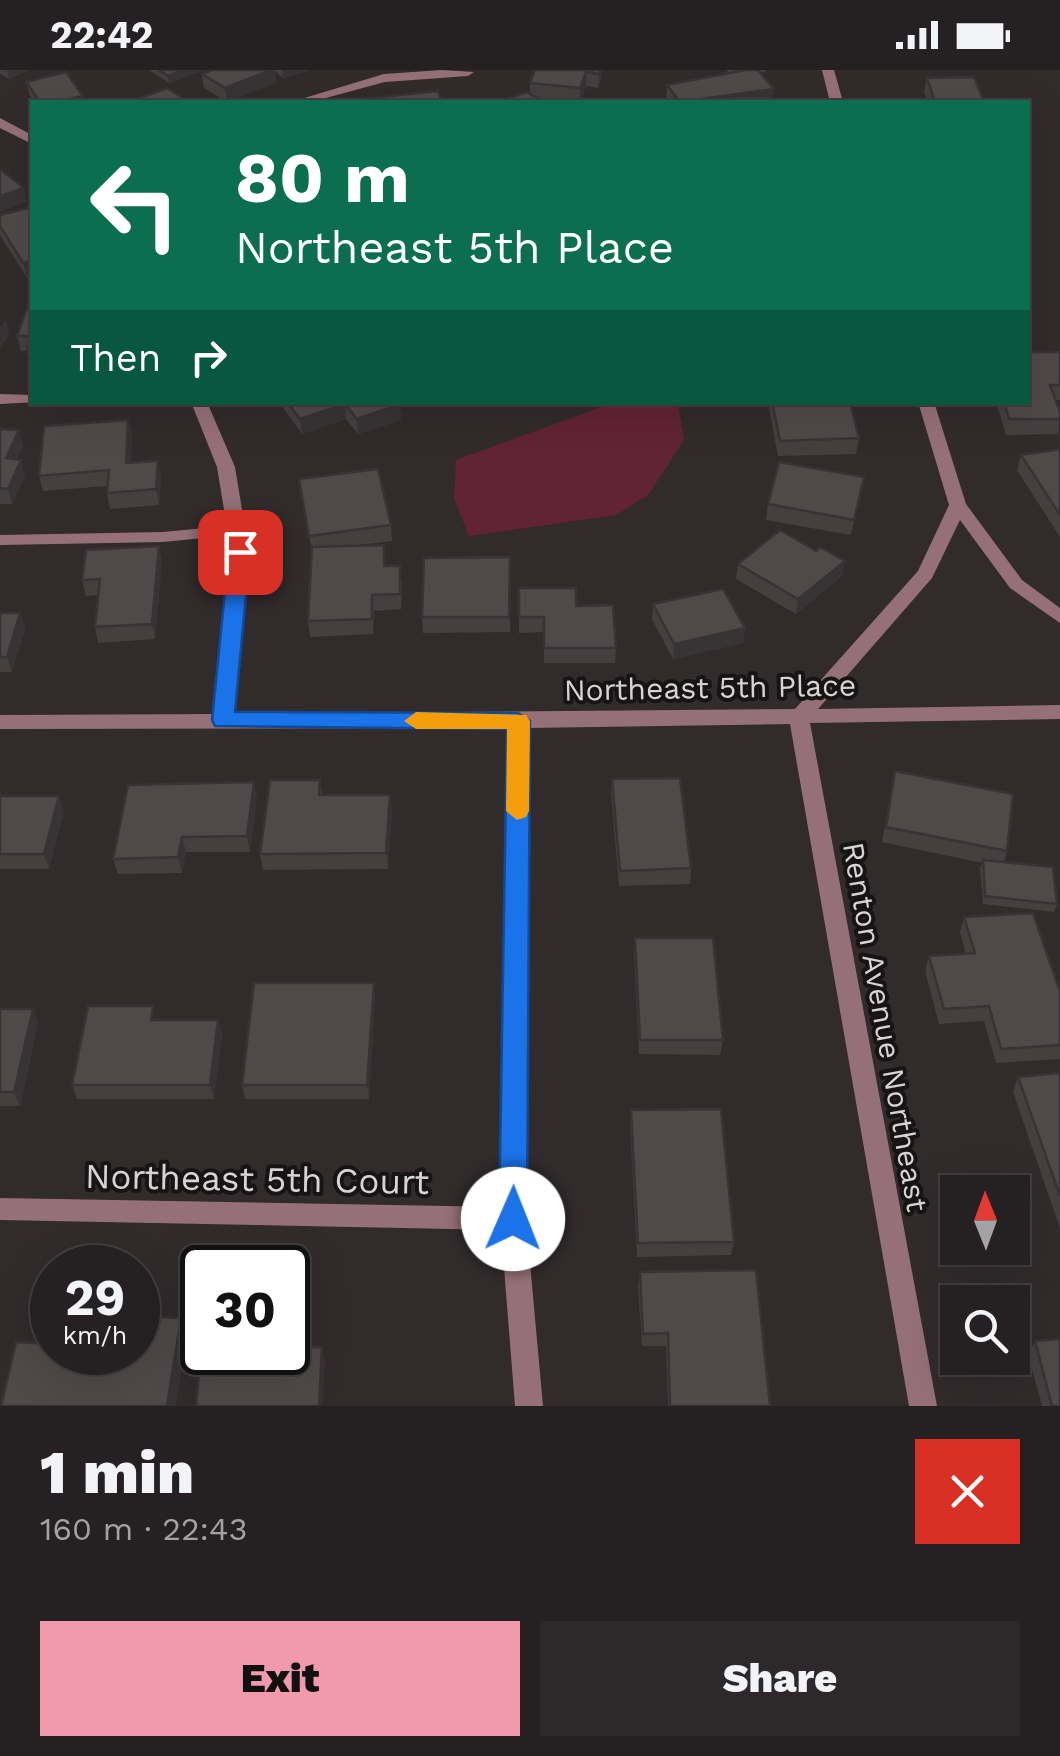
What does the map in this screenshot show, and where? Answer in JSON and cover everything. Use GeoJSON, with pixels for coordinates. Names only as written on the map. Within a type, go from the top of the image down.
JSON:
{"type":"FeatureCollection","features":[{"type":"Feature","properties":{"kind":"street"},"geometry":{"type":"LineString","coordinates":[[828,70],[836,100]]}},
{"type":"Feature","properties":{"kind":"street"},"geometry":{"type":"LineString","coordinates":[[305,100],[384,78],[468,72]]}},
{"type":"Feature","properties":{"kind":"street"},"geometry":{"type":"LineString","coordinates":[[0,122],[30,139]]}},
{"type":"Feature","properties":{"kind":"street"},"geometry":{"type":"LineString","coordinates":[[0,399],[30,400]]}},
{"type":"Feature","properties":{"kind":"street"},"geometry":{"type":"LineString","coordinates":[[200,405],[226,467],[240,552],[223,720]]}},
{"type":"Feature","properties":{"kind":"street"},"geometry":{"type":"LineString","coordinates":[[927,405],[958,506],[1016,584],[1060,618]]}},
{"type":"Feature","properties":{"kind":"street"},"geometry":{"type":"LineString","coordinates":[[799,718],[926,574],[958,506]]}},
{"type":"Feature","properties":{"kind":"street","name":"Northeast 5th Place"},"geometry":{"type":"LineString","coordinates":[[0,722],[518,721],[1060,712]]}},
{"type":"Feature","properties":{"kind":"street","name":"Renton Avenue Northeast"},"geometry":{"type":"LineString","coordinates":[[799,718],[923,1406]]}},
{"type":"Feature","properties":{"kind":"street"},"geometry":{"type":"LineString","coordinates":[[518,721],[513,1219],[529,1406]]}},
{"type":"Feature","properties":{"kind":"street","name":"Northeast 5th Court"},"geometry":{"type":"LineString","coordinates":[[0,1209],[513,1219]]}},
{"type":"Feature","properties":{"kind":"lane"},"geometry":{"type":"LineString","coordinates":[[0,540],[164,537],[236,530]]}},
{"type":"Feature","properties":{"kind":"shaded area"},"geometry":{"type":"Polygon","coordinates":[[[607,405],[678,405],[684,440],[648,495],[616,515],[469,536],[454,498],[456,460],[607,405]]]}},
{"type":"Feature","properties":{"kind":"building"},"geometry":{"type":"Polygon","coordinates":[[[159,70],[184,70],[168,76],[159,70]]]}},
{"type":"Feature","properties":{"kind":"building"},"geometry":{"type":"Polygon","coordinates":[[[212,70],[271,70],[225,88],[202,74],[212,70]]]}},
{"type":"Feature","properties":{"kind":"building"},"geometry":{"type":"Polygon","coordinates":[[[535,70],[600,70],[599,74],[586,72],[580,88],[530,83],[535,70]]]}},
{"type":"Feature","properties":{"kind":"building"},"geometry":{"type":"Polygon","coordinates":[[[758,70],[774,89],[678,100],[667,85],[758,70]]]}},
{"type":"Feature","properties":{"kind":"building"},"geometry":{"type":"Polygon","coordinates":[[[66,72],[83,96],[39,100],[26,82],[66,72]]]}},
{"type":"Feature","properties":{"kind":"building"},"geometry":{"type":"Polygon","coordinates":[[[974,77],[983,100],[934,100],[927,78],[974,77]]]}},
{"type":"Feature","properties":{"kind":"building"},"geometry":{"type":"Polygon","coordinates":[[[167,88],[186,100],[134,100],[167,88]]]}},
{"type":"Feature","properties":{"kind":"building"},"geometry":{"type":"Polygon","coordinates":[[[438,91],[441,100],[362,100],[438,91]]]}},
{"type":"Feature","properties":{"kind":"building"},"geometry":{"type":"Polygon","coordinates":[[[527,92],[540,100],[503,100],[527,92]]]}},
{"type":"Feature","properties":{"kind":"building"},"geometry":{"type":"Polygon","coordinates":[[[0,169],[24,188],[0,196],[0,169]]]}},
{"type":"Feature","properties":{"kind":"building"},"geometry":{"type":"Polygon","coordinates":[[[30,208],[30,261],[23,263],[0,226],[0,215],[30,208]]]}},
{"type":"Feature","properties":{"kind":"building"},"geometry":{"type":"Polygon","coordinates":[[[29,302],[30,302],[30,336],[17,336],[29,302]]]}},
{"type":"Feature","properties":{"kind":"building"},"geometry":{"type":"Polygon","coordinates":[[[1030,352],[1060,352],[1060,385],[1050,385],[1060,419],[1009,419],[1005,405],[1030,405],[1030,352]]]}},
{"type":"Feature","properties":{"kind":"building"},"geometry":{"type":"Polygon","coordinates":[[[289,405],[342,405],[300,419],[289,405]]]}},
{"type":"Feature","properties":{"kind":"building"},"geometry":{"type":"Polygon","coordinates":[[[346,405],[397,405],[357,419],[346,405]]]}},
{"type":"Feature","properties":{"kind":"building"},"geometry":{"type":"Polygon","coordinates":[[[773,405],[851,405],[859,438],[780,441],[773,405]]]}},
{"type":"Feature","properties":{"kind":"building"},"geometry":{"type":"Polygon","coordinates":[[[128,420],[126,463],[158,461],[156,489],[107,493],[109,470],[39,476],[44,426],[128,420]]]}},
{"type":"Feature","properties":{"kind":"building"},"geometry":{"type":"Polygon","coordinates":[[[0,429],[19,430],[6,458],[21,460],[8,489],[0,488],[0,429]]]}},
{"type":"Feature","properties":{"kind":"building"},"geometry":{"type":"Polygon","coordinates":[[[1060,449],[1060,515],[1021,455],[1060,449]]]}},
{"type":"Feature","properties":{"kind":"building"},"geometry":{"type":"Polygon","coordinates":[[[779,462],[864,477],[854,520],[768,504],[779,462]]]}},
{"type":"Feature","properties":{"kind":"building"},"geometry":{"type":"Polygon","coordinates":[[[378,469],[391,525],[309,536],[299,479],[378,469]]]}},
{"type":"Feature","properties":{"kind":"building"},"geometry":{"type":"Polygon","coordinates":[[[780,530],[816,551],[820,547],[845,561],[798,599],[738,564],[780,530]]]}},
{"type":"Feature","properties":{"kind":"building"},"geometry":{"type":"Polygon","coordinates":[[[384,545],[384,566],[400,566],[400,594],[372,595],[372,619],[308,621],[312,547],[384,545]]]}},
{"type":"Feature","properties":{"kind":"building"},"geometry":{"type":"Polygon","coordinates":[[[159,546],[152,624],[95,627],[100,579],[82,580],[86,550],[159,546]]]}},
{"type":"Feature","properties":{"kind":"building"},"geometry":{"type":"Polygon","coordinates":[[[510,557],[509,617],[422,617],[424,558],[510,557]]]}},
{"type":"Feature","properties":{"kind":"building"},"geometry":{"type":"Polygon","coordinates":[[[519,588],[576,588],[576,606],[613,605],[616,648],[544,648],[544,617],[519,617],[519,588]]]}},
{"type":"Feature","properties":{"kind":"building"},"geometry":{"type":"Polygon","coordinates":[[[723,589],[745,628],[674,644],[653,604],[723,589]]]}},
{"type":"Feature","properties":{"kind":"building"},"geometry":{"type":"Polygon","coordinates":[[[0,613],[20,613],[7,657],[0,657],[0,613]]]}},
{"type":"Feature","properties":{"kind":"building"},"geometry":{"type":"Polygon","coordinates":[[[895,771],[1013,794],[1007,851],[886,827],[895,771]]]}},
{"type":"Feature","properties":{"kind":"building"},"geometry":{"type":"Polygon","coordinates":[[[680,778],[691,868],[620,871],[612,779],[680,778]]]}},
{"type":"Feature","properties":{"kind":"building"},"geometry":{"type":"Polygon","coordinates":[[[270,780],[320,780],[319,795],[390,795],[386,853],[260,854],[270,780]]]}},
{"type":"Feature","properties":{"kind":"building"},"geometry":{"type":"Polygon","coordinates":[[[254,782],[247,836],[182,837],[178,857],[113,859],[128,785],[254,782]]]}},
{"type":"Feature","properties":{"kind":"building"},"geometry":{"type":"Polygon","coordinates":[[[0,796],[59,796],[44,854],[0,854],[0,796]]]}},
{"type":"Feature","properties":{"kind":"building"},"geometry":{"type":"Polygon","coordinates":[[[983,860],[1053,867],[1057,904],[985,896],[983,860]]]}},
{"type":"Feature","properties":{"kind":"building"},"geometry":{"type":"Polygon","coordinates":[[[1033,913],[1060,992],[1060,1045],[1001,1049],[989,1006],[944,1009],[929,956],[975,953],[964,917],[1033,913]]]}},
{"type":"Feature","properties":{"kind":"building"},"geometry":{"type":"Polygon","coordinates":[[[635,938],[713,938],[723,1040],[640,1040],[635,938]]]}},
{"type":"Feature","properties":{"kind":"building"},"geometry":{"type":"Polygon","coordinates":[[[254,983],[374,983],[367,1085],[242,1085],[254,983]]]}},
{"type":"Feature","properties":{"kind":"building"},"geometry":{"type":"Polygon","coordinates":[[[88,1006],[153,1006],[151,1020],[218,1020],[210,1085],[72,1085],[88,1006]]]}},
{"type":"Feature","properties":{"kind":"building"},"geometry":{"type":"Polygon","coordinates":[[[0,1009],[33,1009],[14,1092],[0,1092],[0,1009]]]}},
{"type":"Feature","properties":{"kind":"building"},"geometry":{"type":"Polygon","coordinates":[[[1060,1073],[1060,1196],[1018,1077],[1060,1073]]]}},
{"type":"Feature","properties":{"kind":"building"},"geometry":{"type":"Polygon","coordinates":[[[721,1109],[734,1242],[638,1243],[631,1110],[721,1109]]]}},
{"type":"Feature","properties":{"kind":"building"},"geometry":{"type":"Polygon","coordinates":[[[756,1270],[770,1406],[670,1406],[668,1333],[643,1334],[640,1272],[756,1270]]]}},
{"type":"Feature","properties":{"kind":"building"},"geometry":{"type":"Polygon","coordinates":[[[160,1317],[180,1318],[167,1406],[1,1406],[16,1342],[30,1343],[30,1375],[160,1375],[160,1317]]]}},
{"type":"Feature","properties":{"kind":"building"},"geometry":{"type":"Polygon","coordinates":[[[1060,1339],[1060,1406],[1052,1406],[1035,1341],[1060,1339]]]}},
{"type":"Feature","properties":{"kind":"building"},"geometry":{"type":"Polygon","coordinates":[[[310,1347],[322,1347],[319,1406],[196,1406],[199,1375],[310,1375],[310,1347]]]}},
{"type":"Feature","properties":{"kind":"slow traffic"},"geometry":{"type":"LineString","coordinates":[[416,721],[518,721],[517,811]]}},
{"type":"Feature","properties":{"kind":"route"},"geometry":{"type":"LineString","coordinates":[[240,552],[223,720],[518,721],[513,1219]]}}]}
